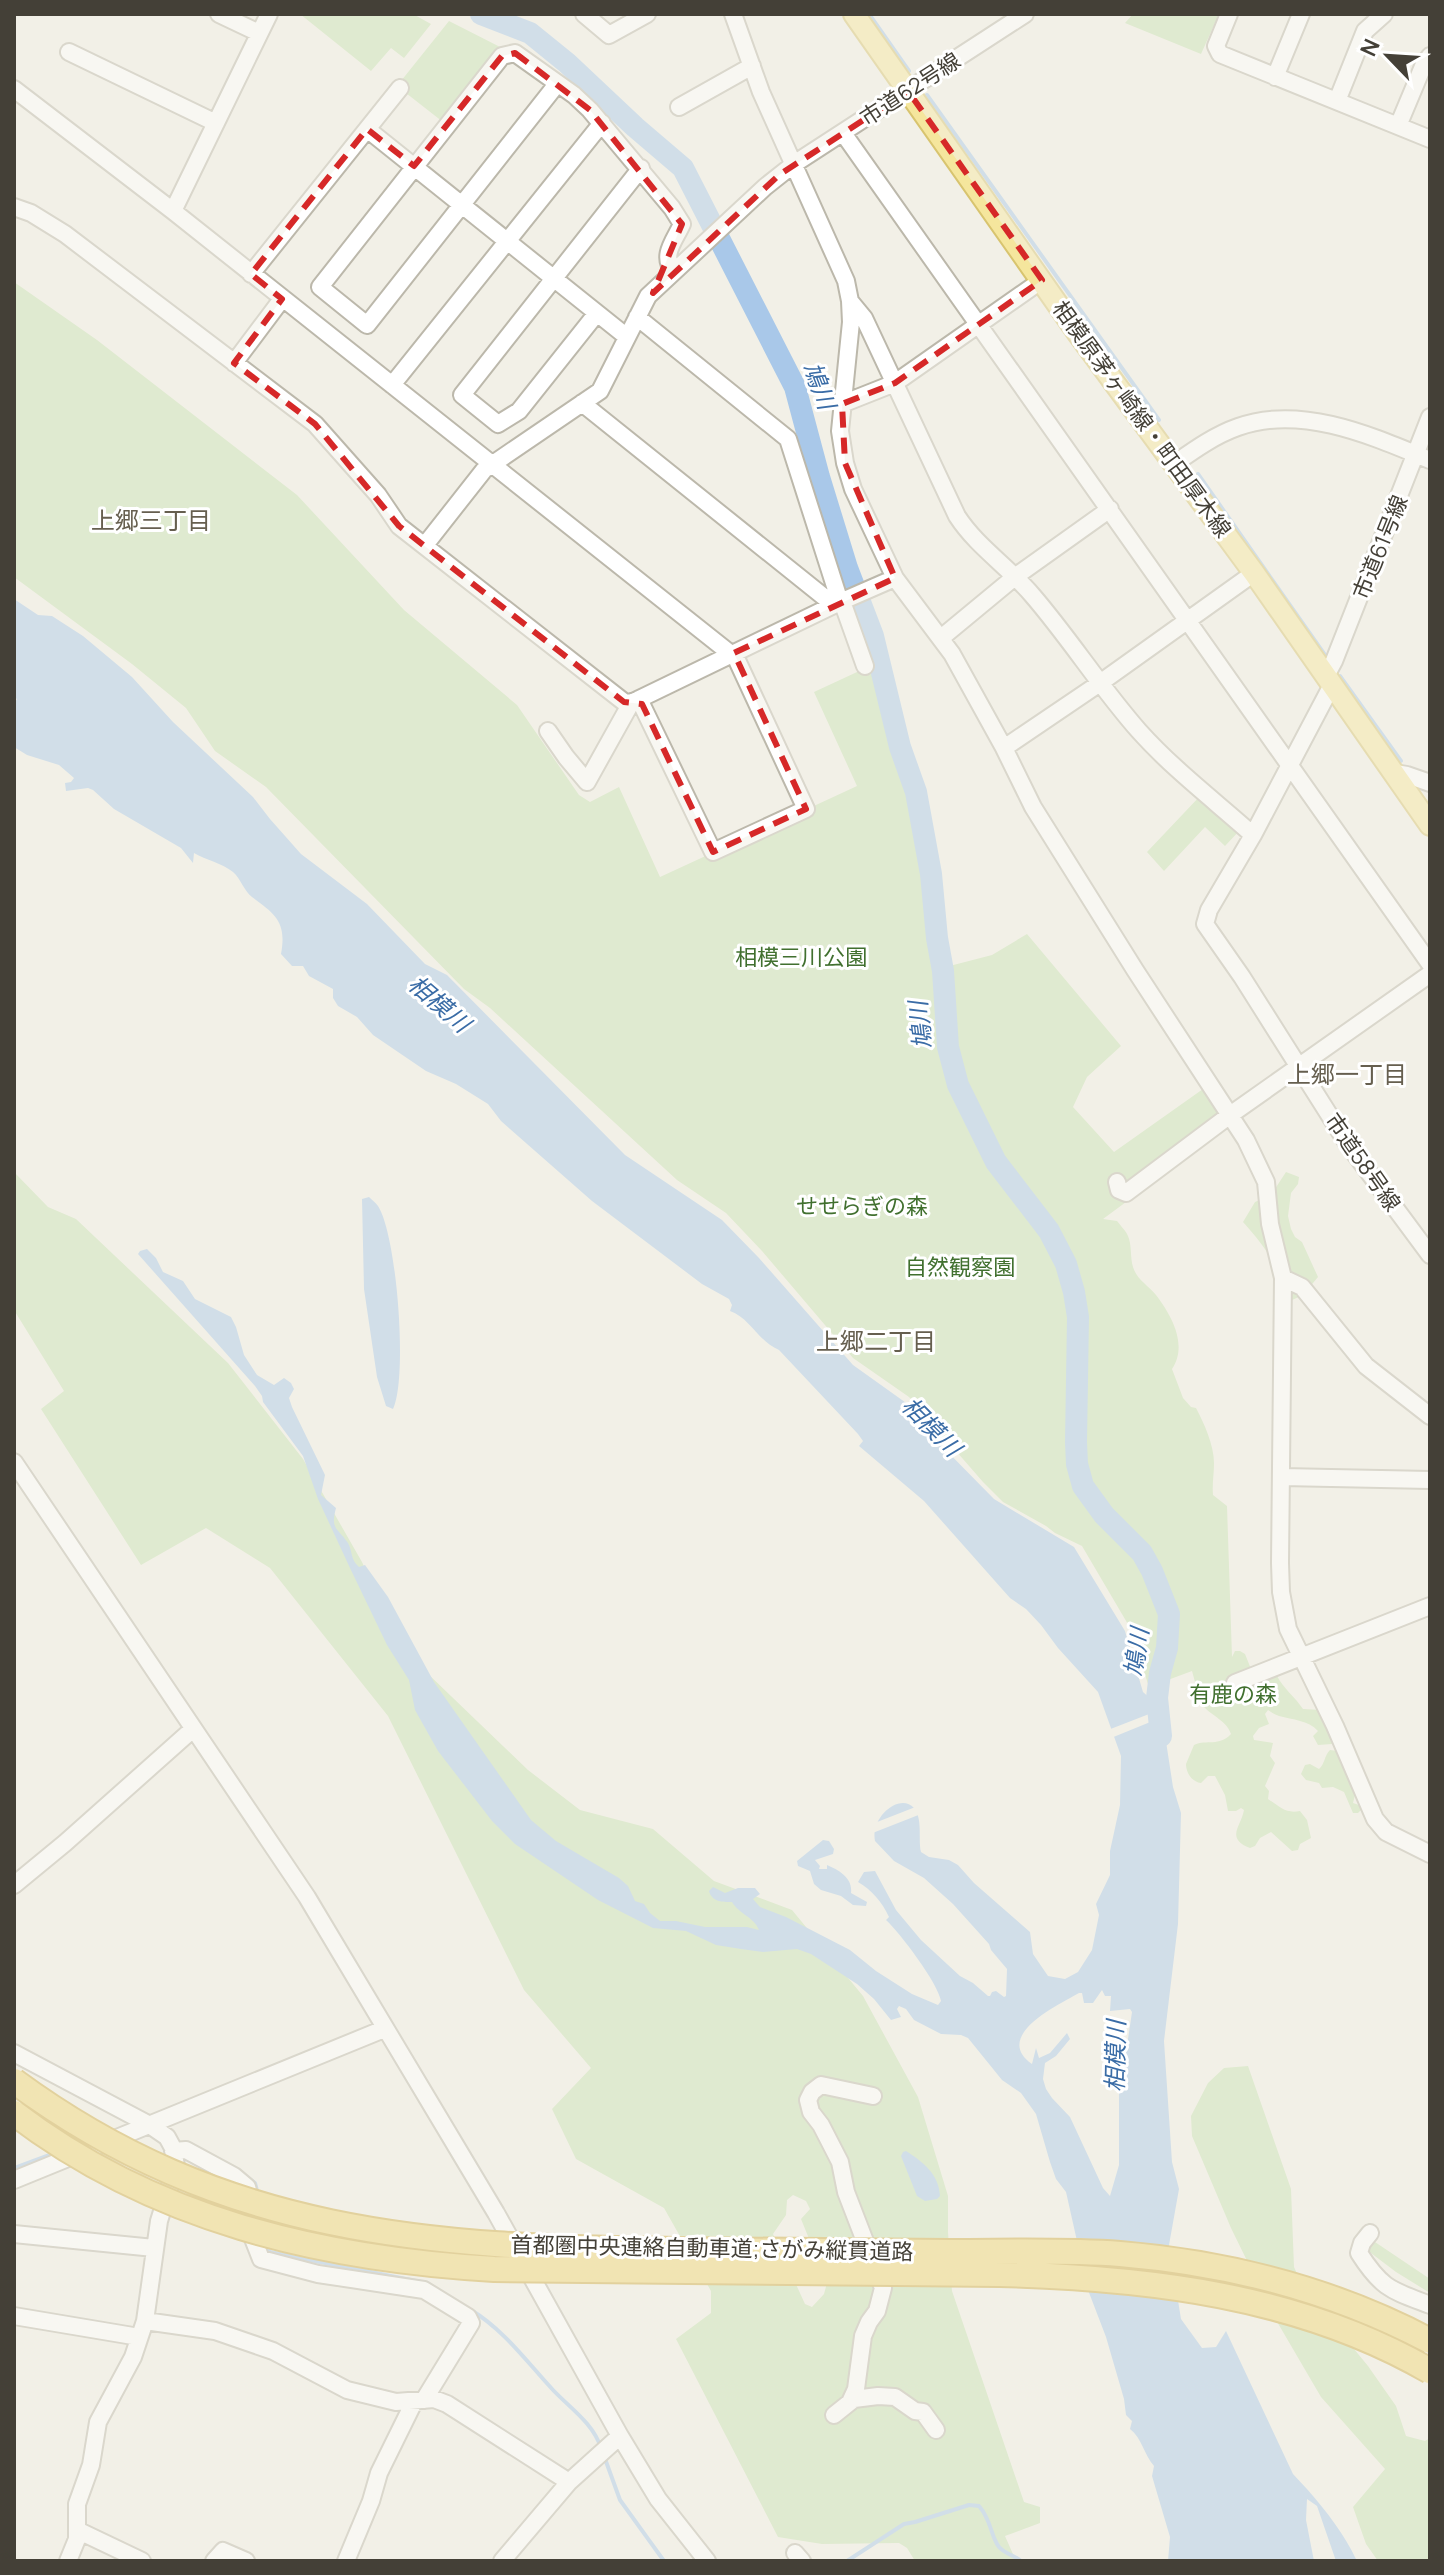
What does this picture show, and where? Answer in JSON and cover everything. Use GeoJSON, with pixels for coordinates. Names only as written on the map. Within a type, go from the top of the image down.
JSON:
{"type":"FeatureCollection","features":[{"type":"Feature","properties":{"kind":"highway","name":"首都圏中央連絡自動車道;さがみ縦貫道路"},"geometry":{"type":"LineString","coordinates":[[14,2081],[87,2130],[183,2178],[279,2211],[380,2233],[571,2249],[1059,2252],[1167,2259],[1253,2275],[1322,2294],[1376,2314],[1430,2341]]}},
{"type":"Feature","properties":{"kind":"highway","name":"首都圏中央連絡自動車道;さがみ縦貫道路"},"geometry":{"type":"LineString","coordinates":[[14,2113],[83,2158],[171,2203],[324,2250],[435,2266],[494,2269],[1054,2275],[1144,2282],[1218,2294],[1277,2308],[1348,2332],[1430,2371]]}},
{"type":"Feature","properties":{"kind":"main road","name":"相模原茅ヶ崎線・町田厚木線"},"geometry":{"type":"LineString","coordinates":[[854,14],[1254,573],[1430,825]]}},
{"type":"Feature","properties":{"kind":"street"},"geometry":{"type":"LineString","coordinates":[[219,14],[259,33]]}},
{"type":"Feature","properties":{"kind":"street"},"geometry":{"type":"LineString","coordinates":[[173,211],[269,14]]}},
{"type":"Feature","properties":{"kind":"street"},"geometry":{"type":"LineString","coordinates":[[584,14],[609,35],[647,14]]}},
{"type":"Feature","properties":{"kind":"street"},"geometry":{"type":"LineString","coordinates":[[733,14],[752,66],[846,281],[850,301],[849,344],[840,431],[853,489],[895,578],[941,638],[1004,748],[1033,807],[1230,1115],[1256,1157],[1266,1182],[1270,1224],[1283,1278],[1281,1592],[1288,1629],[1375,1819],[1386,1832],[1430,1854]]}},
{"type":"Feature","properties":{"kind":"street","name":"市道62号線"},"geometry":{"type":"LineString","coordinates":[[425,545],[484,470],[600,391],[648,296],[734,215],[794,164],[1025,14]]}},
{"type":"Feature","properties":{"kind":"street"},"geometry":{"type":"LineString","coordinates":[[1229,14],[1216,46],[1220,54],[1430,139]]}},
{"type":"Feature","properties":{"kind":"street"},"geometry":{"type":"LineString","coordinates":[[1275,77],[1301,14]]}},
{"type":"Feature","properties":{"kind":"street"},"geometry":{"type":"LineString","coordinates":[[1337,101],[1365,31],[1384,14]]}},
{"type":"Feature","properties":{"kind":"street"},"geometry":{"type":"LineString","coordinates":[[69,52],[216,123]]}},
{"type":"Feature","properties":{"kind":"street"},"geometry":{"type":"LineString","coordinates":[[557,84],[367,325],[320,287],[502,56],[515,53],[574,95],[602,123],[641,168],[682,224],[668,252],[667,263],[674,271]]}},
{"type":"Feature","properties":{"kind":"street"},"geometry":{"type":"LineString","coordinates":[[1398,126],[1430,56]]}},
{"type":"Feature","properties":{"kind":"street"},"geometry":{"type":"LineString","coordinates":[[679,107],[752,66]]}},
{"type":"Feature","properties":{"kind":"street"},"geometry":{"type":"LineString","coordinates":[[251,274],[400,88]]}},
{"type":"Feature","properties":{"kind":"street"},"geometry":{"type":"LineString","coordinates":[[14,89],[173,211],[736,658],[806,809],[713,852],[635,701]]}},
{"type":"Feature","properties":{"kind":"street"},"geometry":{"type":"LineString","coordinates":[[392,385],[602,123]]}},
{"type":"Feature","properties":{"kind":"street"},"geometry":{"type":"LineString","coordinates":[[367,129],[627,337]]}},
{"type":"Feature","properties":{"kind":"street"},"geometry":{"type":"LineString","coordinates":[[843,133],[1430,964]]}},
{"type":"Feature","properties":{"kind":"street"},"geometry":{"type":"LineString","coordinates":[[597,313],[519,411],[498,424],[462,395],[641,168]]}},
{"type":"Feature","properties":{"kind":"street"},"geometry":{"type":"LineString","coordinates":[[14,207],[31,213],[65,234],[315,424],[378,495],[399,526],[624,702],[635,701],[895,578]]}},
{"type":"Feature","properties":{"kind":"street"},"geometry":{"type":"LineString","coordinates":[[842,404],[895,383],[1042,280]]}},
{"type":"Feature","properties":{"kind":"street"},"geometry":{"type":"LineString","coordinates":[[234,363],[282,299]]}},
{"type":"Feature","properties":{"kind":"street"},"geometry":{"type":"LineString","coordinates":[[850,301],[864,318],[957,516],[968,533],[1016,576],[1148,741],[1253,835]]}},
{"type":"Feature","properties":{"kind":"street"},"geometry":{"type":"LineString","coordinates":[[637,317],[788,439],[840,602]]}},
{"type":"Feature","properties":{"kind":"street"},"geometry":{"type":"LineString","coordinates":[[582,403],[840,602],[865,666]]}},
{"type":"Feature","properties":{"kind":"street","name":"市道61号線"},"geometry":{"type":"LineString","coordinates":[[1253,835],[1329,680],[1413,464],[1422,457],[1430,417]]}},
{"type":"Feature","properties":{"kind":"street"},"geometry":{"type":"LineString","coordinates":[[1174,464],[1240,426],[1285,419],[1349,431],[1422,457]]}},
{"type":"Feature","properties":{"kind":"street"},"geometry":{"type":"LineString","coordinates":[[941,638],[1016,576],[1110,509]]}},
{"type":"Feature","properties":{"kind":"street"},"geometry":{"type":"LineString","coordinates":[[1004,748],[1254,573]]}},
{"type":"Feature","properties":{"kind":"street"},"geometry":{"type":"LineString","coordinates":[[548,731],[587,782],[635,701]]}},
{"type":"Feature","properties":{"kind":"street"},"geometry":{"type":"LineString","coordinates":[[1395,773],[1430,783]]}},
{"type":"Feature","properties":{"kind":"street","name":"市道58号線"},"geometry":{"type":"LineString","coordinates":[[1253,835],[1205,918],[1205,924],[1347,1143],[1430,1255]]}},
{"type":"Feature","properties":{"kind":"street"},"geometry":{"type":"LineString","coordinates":[[1117,1182],[1119,1190],[1126,1193],[1230,1115],[1430,974]]}},
{"type":"Feature","properties":{"kind":"street"},"geometry":{"type":"LineString","coordinates":[[1283,1278],[1302,1287],[1366,1366],[1430,1416]]}},
{"type":"Feature","properties":{"kind":"street"},"geometry":{"type":"LineString","coordinates":[[14,1462],[20,1482],[307,1897],[496,2213],[610,2445],[707,2561]]}},
{"type":"Feature","properties":{"kind":"street"},"geometry":{"type":"LineString","coordinates":[[1282,1477],[1430,1480]]}},
{"type":"Feature","properties":{"kind":"street"},"geometry":{"type":"LineString","coordinates":[[1235,1683],[1430,1606]]}},
{"type":"Feature","properties":{"kind":"street"},"geometry":{"type":"LineString","coordinates":[[14,1885],[193,1729]]}},
{"type":"Feature","properties":{"kind":"street"},"geometry":{"type":"LineString","coordinates":[[14,2180],[384,2029]]}},
{"type":"Feature","properties":{"kind":"street"},"geometry":{"type":"LineString","coordinates":[[14,2053],[167,2137],[176,2166],[159,2221],[142,2329],[133,2357],[98,2422],[91,2465],[77,2504],[77,2539],[68,2561]]}},
{"type":"Feature","properties":{"kind":"street"},"geometry":{"type":"LineString","coordinates":[[850,2402],[856,2389],[863,2336],[877,2311],[883,2288],[846,2192],[840,2162],[811,2112],[808,2100],[821,2085],[873,2096]]}},
{"type":"Feature","properties":{"kind":"street"},"geometry":{"type":"LineString","coordinates":[[173,2151],[186,2150],[234,2176],[247,2187],[249,2194],[245,2218],[261,2259],[318,2274],[424,2290],[468,2317],[471,2323],[419,2401],[379,2473],[346,2561]]}},
{"type":"Feature","properties":{"kind":"street"},"geometry":{"type":"LineString","coordinates":[[1370,2233],[1359,2253],[1374,2277],[1396,2292],[1430,2305]]}},
{"type":"Feature","properties":{"kind":"street"},"geometry":{"type":"LineString","coordinates":[[14,2234],[154,2248]]}},
{"type":"Feature","properties":{"kind":"street"},"geometry":{"type":"LineString","coordinates":[[14,2316],[142,2329],[215,2331],[273,2351],[347,2390],[396,2402],[434,2399],[447,2404],[569,2482]]}},
{"type":"Feature","properties":{"kind":"street"},"geometry":{"type":"LineString","coordinates":[[834,2415],[854,2399],[895,2397],[915,2411],[923,2412],[936,2430]]}},
{"type":"Feature","properties":{"kind":"street"},"geometry":{"type":"LineString","coordinates":[[508,2559],[569,2482],[610,2445]]}},
{"type":"Feature","properties":{"kind":"street"},"geometry":{"type":"LineString","coordinates":[[77,2530],[142,2561]]}},
{"type":"Feature","properties":{"kind":"street"},"geometry":{"type":"LineString","coordinates":[[214,2561],[223,2551],[246,2561]]}},
{"type":"Feature","properties":{"kind":"highlighted area"},"geometry":{"type":"Polygon","coordinates":[[[515,53],[590,110],[682,224],[653,293],[779,175],[908,91],[1042,280],[895,383],[842,404],[845,463],[895,578],[734,653],[806,809],[713,852],[642,704],[624,702],[399,526],[315,424],[234,363],[282,299],[251,274],[367,129],[414,166],[502,56],[515,53]]]}},
{"type":"Feature","properties":{"kind":"green space"},"geometry":{"type":"Polygon","coordinates":[[[300,14],[413,14],[431,24],[404,58],[391,48],[371,71],[300,14]]]}},
{"type":"Feature","properties":{"kind":"green space"},"geometry":{"type":"Polygon","coordinates":[[[1133,14],[1219,14],[1201,54],[1125,23],[1133,14]]]}},
{"type":"Feature","properties":{"kind":"green space"},"geometry":{"type":"Polygon","coordinates":[[[449,21],[506,50],[443,122],[397,86],[449,21]]]}},
{"type":"Feature","properties":{"kind":"green space","name":"相模三川公園"},"geometry":{"type":"Polygon","coordinates":[[[14,282],[97,340],[297,495],[404,610],[517,705],[579,795],[590,802],[619,787],[660,877],[857,786],[814,692],[870,666],[910,798],[926,875],[938,969],[992,955],[1027,934],[1121,1046],[1087,1077],[1073,1107],[1114,1152],[1203,1089],[1229,1126],[1103,1219],[1117,1221],[1126,1232],[1135,1272],[1168,1312],[1178,1341],[1177,1360],[1172,1369],[1183,1398],[1196,1408],[1210,1442],[1214,1456],[1213,1495],[1227,1506],[1232,1657],[1235,1651],[1240,1651],[1245,1654],[1251,1669],[1277,1676],[1303,1709],[1322,1710],[1334,1739],[1332,1744],[1318,1745],[1313,1736],[1318,1731],[1314,1727],[1268,1710],[1265,1714],[1269,1724],[1259,1728],[1253,1736],[1254,1740],[1273,1743],[1270,1756],[1275,1763],[1265,1786],[1269,1791],[1268,1799],[1287,1811],[1300,1811],[1307,1820],[1311,1838],[1300,1844],[1298,1850],[1292,1851],[1271,1832],[1260,1838],[1255,1846],[1250,1848],[1242,1844],[1236,1832],[1244,1810],[1228,1811],[1225,1795],[1215,1776],[1208,1776],[1201,1783],[1190,1776],[1186,1764],[1194,1745],[1222,1740],[1231,1734],[1229,1729],[1202,1704],[1192,1688],[1195,1682],[1192,1671],[1149,1687],[1129,1626],[1082,1546],[1003,1502],[909,1397],[853,1358],[726,1213],[677,1180],[490,1008],[464,989],[266,787],[215,751],[186,708],[14,577],[14,282]]]}},
{"type":"Feature","properties":{"kind":"green space"},"geometry":{"type":"Polygon","coordinates":[[[1201,795],[1241,829],[1225,846],[1205,827],[1164,871],[1147,852],[1201,795]]]}},
{"type":"Feature","properties":{"kind":"green space"},"geometry":{"type":"Polygon","coordinates":[[[14,1172],[48,1207],[76,1219],[228,1363],[303,1459],[362,1562],[400,1647],[528,1770],[580,1810],[653,1829],[714,1881],[792,1910],[863,1996],[918,2097],[948,2196],[952,2291],[1024,2502],[1040,2507],[1040,2523],[1005,2536],[1016,2561],[915,2561],[907,2548],[899,2543],[822,2544],[778,2537],[676,2339],[711,2313],[711,2291],[664,2208],[576,2159],[552,2109],[591,2068],[524,1990],[388,1716],[270,1568],[206,1528],[141,1565],[41,1409],[64,1391],[14,1310],[14,1172]],[[793,2195],[787,2200],[786,2215],[773,2234],[805,2304],[812,2307],[824,2294],[827,2283],[801,2219],[810,2209],[806,2201],[793,2195]]]}},
{"type":"Feature","properties":{"kind":"green space"},"geometry":{"type":"Polygon","coordinates":[[[1286,1172],[1299,1177],[1291,1193],[1288,1216],[1291,1229],[1302,1242],[1318,1277],[1303,1295],[1290,1301],[1271,1258],[1243,1222],[1255,1202],[1271,1195],[1286,1172]]]}},
{"type":"Feature","properties":{"kind":"green space"},"geometry":{"type":"Polygon","coordinates":[[[1330,1750],[1337,1751],[1356,1791],[1353,1803],[1359,1805],[1361,1810],[1358,1813],[1353,1813],[1344,1792],[1333,1787],[1322,1788],[1319,1783],[1306,1780],[1301,1774],[1305,1765],[1319,1769],[1330,1750]]]}},
{"type":"Feature","properties":{"kind":"green space"},"geometry":{"type":"Polygon","coordinates":[[[1248,2066],[1291,2189],[1294,2267],[1303,2287],[1368,2366],[1396,2406],[1406,2436],[1425,2441],[1430,2438],[1430,2561],[1378,2561],[1366,2544],[1353,2507],[1385,2469],[1321,2397],[1276,2320],[1231,2228],[1192,2136],[1191,2116],[1208,2083],[1224,2068],[1248,2066]]]}},
{"type":"Feature","properties":{"kind":"green space"},"geometry":{"type":"Polygon","coordinates":[[[1372,2240],[1430,2279],[1430,2293],[1363,2247],[1372,2240]]]}},
{"type":"Feature","properties":{"kind":"water","name":"相模川"},"geometry":{"type":"Polygon","coordinates":[[[14,599],[38,615],[52,616],[83,636],[132,677],[173,722],[253,797],[301,854],[367,904],[425,964],[447,975],[625,1155],[722,1220],[853,1365],[909,1405],[935,1439],[994,1499],[1074,1547],[1125,1631],[1143,1692],[1154,1702],[1163,1722],[1173,1787],[1181,1813],[1178,1924],[1164,2041],[1172,2162],[1179,2189],[1169,2245],[1181,2319],[1202,2348],[1216,2347],[1226,2331],[1293,2474],[1328,2515],[1357,2561],[1336,2561],[1317,2506],[1307,2499],[1306,2520],[1314,2561],[1168,2561],[1170,2537],[1152,2476],[1154,2466],[1130,2429],[1132,2421],[1126,2415],[1106,2337],[1088,2290],[1066,2192],[1056,2179],[1036,2114],[1021,2093],[1002,2080],[968,2038],[941,2034],[914,2020],[906,2009],[899,2006],[897,2009],[901,2017],[891,2020],[857,1984],[811,1954],[797,1949],[763,1952],[716,1945],[686,1931],[653,1928],[598,1900],[515,1844],[492,1821],[438,1751],[415,1710],[409,1680],[387,1645],[350,1568],[318,1499],[303,1456],[263,1402],[255,1386],[138,1254],[147,1249],[163,1272],[183,1281],[195,1299],[231,1317],[244,1355],[257,1375],[274,1385],[284,1378],[291,1383],[294,1389],[289,1398],[325,1475],[321,1495],[336,1508],[336,1528],[348,1543],[356,1564],[359,1567],[365,1565],[388,1597],[434,1682],[531,1820],[556,1841],[619,1878],[628,1886],[635,1901],[644,1904],[660,1921],[759,1930],[732,1902],[715,1899],[709,1891],[713,1887],[725,1893],[738,1888],[755,1888],[760,1894],[753,1899],[760,1907],[850,1950],[912,1994],[938,2005],[941,2001],[926,1971],[886,1920],[889,1917],[880,1901],[858,1882],[864,1872],[875,1871],[896,1910],[921,1940],[960,1976],[988,1996],[996,1991],[1006,1996],[1007,1969],[989,1944],[953,1904],[924,1878],[894,1861],[875,1841],[881,1816],[894,1805],[908,1804],[917,1813],[921,1852],[958,1865],[1030,1932],[1033,1954],[1048,1976],[1065,1979],[1078,1972],[1092,1950],[1099,1915],[1096,1904],[1110,1875],[1110,1851],[1120,1805],[1121,1756],[1098,1692],[1041,1625],[1010,1598],[924,1501],[859,1446],[863,1441],[858,1434],[779,1350],[730,1311],[732,1305],[729,1299],[702,1284],[592,1201],[501,1121],[488,1104],[456,1084],[426,1071],[373,1035],[357,1017],[338,1006],[333,998],[333,989],[309,976],[303,966],[292,966],[281,954],[281,926],[249,894],[233,872],[194,853],[193,863],[181,848],[114,809],[93,790],[66,791],[65,783],[74,778],[59,765],[27,755],[14,747],[14,704],[17,699],[14,697],[14,599]],[[1102,1990],[1093,2003],[1084,2003],[1082,1993],[1079,1993],[1033,2022],[1020,2043],[1022,2053],[1032,2064],[1036,2048],[1039,2058],[1050,2053],[1067,2033],[1070,2039],[1056,2056],[1045,2063],[1043,2079],[1052,2098],[1070,2117],[1103,2188],[1110,2196],[1119,2165],[1119,2067],[1122,2070],[1124,2066],[1132,2012],[1130,2009],[1110,2011],[1111,1996],[1105,1996],[1102,1990]]]}},
{"type":"Feature","properties":{"kind":"water"},"geometry":{"type":"Polygon","coordinates":[[[369,1197],[378,1206],[385,1222],[395,1275],[400,1368],[393,1409],[386,1406],[377,1377],[364,1289],[362,1199],[369,1197]]]}},
{"type":"Feature","properties":{"kind":"water"},"geometry":{"type":"Polygon","coordinates":[[[823,1840],[829,1841],[834,1849],[833,1854],[815,1860],[819,1869],[827,1869],[827,1865],[840,1872],[850,1883],[851,1893],[867,1902],[866,1906],[853,1905],[841,1896],[821,1890],[814,1884],[810,1871],[798,1866],[797,1861],[823,1840]]]}},
{"type":"Feature","properties":{"kind":"water"},"geometry":{"type":"Polygon","coordinates":[[[906,2151],[924,2164],[937,2181],[940,2196],[937,2199],[925,2201],[917,2196],[901,2156],[906,2151]]]}},
{"type":"Feature","properties":{"kind":"pier"},"geometry":{"type":"Polygon","coordinates":[[[1162,1709],[1165,1716],[1111,1738],[1108,1730],[1162,1709]]]}},
{"type":"Feature","properties":{"kind":"pier"},"geometry":{"type":"Polygon","coordinates":[[[918,1806],[921,1814],[870,1834],[872,1824],[918,1806]]]}},
{"type":"Feature","properties":{"kind":"waterway","name":"鳩川"},"geometry":{"type":"LineString","coordinates":[[481,14],[530,33],[683,168],[795,387],[847,568],[873,636],[900,747],[916,792],[931,874],[943,971],[948,1047],[958,1085],[996,1162],[1049,1231],[1066,1264],[1078,1317],[1076,1442],[1077,1464],[1083,1486],[1104,1515],[1142,1553],[1169,1614],[1167,1648],[1157,1698],[1161,1736]]}},
{"type":"Feature","properties":{"kind":"waterway"},"geometry":{"type":"LineString","coordinates":[[869,14],[909,71]]}},
{"type":"Feature","properties":{"kind":"waterway"},"geometry":{"type":"LineString","coordinates":[[927,95],[1159,420]]}},
{"type":"Feature","properties":{"kind":"waterway"},"geometry":{"type":"LineString","coordinates":[[1198,474],[1325,655]]}},
{"type":"Feature","properties":{"kind":"waterway"},"geometry":{"type":"LineString","coordinates":[[1340,676],[1401,761]]}},
{"type":"Feature","properties":{"kind":"waterway"},"geometry":{"type":"LineString","coordinates":[[14,2168],[57,2152]]}},
{"type":"Feature","properties":{"kind":"waterway"},"geometry":{"type":"LineString","coordinates":[[240,2172],[255,2183],[258,2194]]}},
{"type":"Feature","properties":{"kind":"waterway"},"geometry":{"type":"LineString","coordinates":[[262,2242],[270,2252],[426,2283]]}},
{"type":"Feature","properties":{"kind":"waterway"},"geometry":{"type":"LineString","coordinates":[[471,2310],[505,2337],[580,2416],[593,2431],[601,2448]]}},
{"type":"Feature","properties":{"kind":"waterway"},"geometry":{"type":"LineString","coordinates":[[604,2456],[620,2500],[664,2561]]}},
{"type":"Feature","properties":{"kind":"waterway"},"geometry":{"type":"LineString","coordinates":[[847,2561],[904,2524],[969,2505],[979,2506],[999,2547],[1021,2561]]}},
{"type":"Feature","properties":{"kind":"district","name":"上郷三丁目"},"geometry":{"type":"Point","coordinates":[151,521]}},
{"type":"Feature","properties":{"kind":"district","name":"上郷一丁目"},"geometry":{"type":"Point","coordinates":[1347,1075]}},
{"type":"Feature","properties":{"kind":"district","name":"上郷二丁目"},"geometry":{"type":"Point","coordinates":[876,1342]}},
{"type":"Feature","properties":{"kind":"park label","name":"せせらぎの森"},"geometry":{"type":"Point","coordinates":[862,1206]}},
{"type":"Feature","properties":{"kind":"park label","name":"自然観察園"},"geometry":{"type":"Point","coordinates":[960,1267]}},
{"type":"Feature","properties":{"kind":"park label","name":"有鹿の森"},"geometry":{"type":"Point","coordinates":[1233,1694]}}]}
